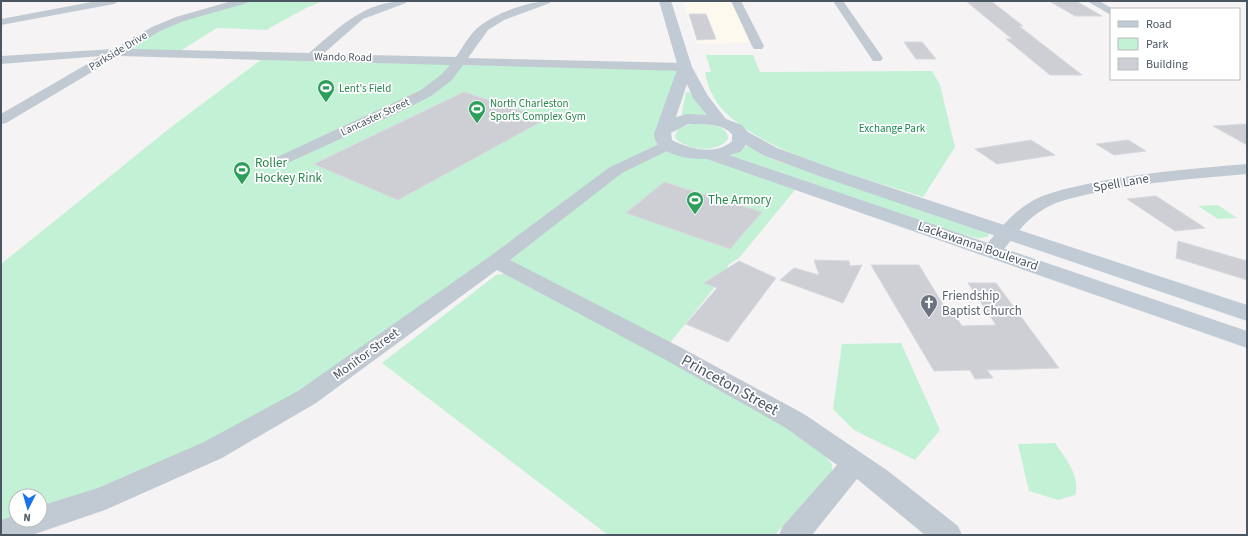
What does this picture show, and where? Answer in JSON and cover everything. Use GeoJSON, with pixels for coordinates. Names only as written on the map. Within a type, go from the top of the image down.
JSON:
{"type":"FeatureCollection","features":[{"type":"Feature","properties":{"kind":"street"},"geometry":{"type":"LineString","coordinates":[[42,14],[75,1]]}},
{"type":"Feature","properties":{"kind":"street"},"geometry":{"type":"LineString","coordinates":[[1,22],[114,1]]}},
{"type":"Feature","properties":{"kind":"street","name":"Parkside Drive"},"geometry":{"type":"LineString","coordinates":[[1,120],[156,29],[180,19],[243,1]]}},
{"type":"Feature","properties":{"kind":"street"},"geometry":{"type":"LineString","coordinates":[[312,57],[359,18],[370,12],[402,1]]}},
{"type":"Feature","properties":{"kind":"street","name":"Lancaster Street"},"geometry":{"type":"LineString","coordinates":[[281,161],[426,93],[447,77],[484,28],[500,18],[546,1]]}},
{"type":"Feature","properties":{"kind":"street"},"geometry":{"type":"LineString","coordinates":[[665,1],[686,67],[701,98],[720,121]]}},
{"type":"Feature","properties":{"kind":"street"},"geometry":{"type":"LineString","coordinates":[[736,1],[758,46]]}},
{"type":"Feature","properties":{"kind":"street"},"geometry":{"type":"LineString","coordinates":[[838,1],[877,58]]}},
{"type":"Feature","properties":{"kind":"street"},"geometry":{"type":"LineString","coordinates":[[1092,1],[1110,11]]}},
{"type":"Feature","properties":{"kind":"street","name":"Wando Road"},"geometry":{"type":"LineString","coordinates":[[1,60],[71,54],[118,52],[686,67]]}},
{"type":"Feature","properties":{"kind":"street"},"geometry":{"type":"LineString","coordinates":[[666,137],[686,67]]}},
{"type":"Feature","properties":{"kind":"street"},"geometry":{"type":"LineString","coordinates":[[666,137],[678,121],[688,119],[710,119],[720,121]]}},
{"type":"Feature","properties":{"kind":"street","name":"Lackawanna Boulevard"},"geometry":{"type":"LineString","coordinates":[[720,121],[736,129],[740,135],[771,152],[828,173],[1247,313]]}},
{"type":"Feature","properties":{"kind":"street"},"geometry":{"type":"LineString","coordinates":[[666,137],[685,152],[708,154],[730,150],[737,145],[740,140],[740,135]]}},
{"type":"Feature","properties":{"kind":"street","name":"Monitor Street"},"geometry":{"type":"LineString","coordinates":[[48,517],[105,498],[213,450],[307,397],[496,261],[616,170],[666,137]]}},
{"type":"Feature","properties":{"kind":"street","name":"Lackawanna Boulevard"},"geometry":{"type":"LineString","coordinates":[[708,154],[1247,340]]}},
{"type":"Feature","properties":{"kind":"street","name":"Spell Lane"},"geometry":{"type":"LineString","coordinates":[[992,251],[1033,208],[1055,197],[1104,185],[1140,179],[1247,169]]}},
{"type":"Feature","properties":{"kind":"street","name":"Princeton Street"},"geometry":{"type":"LineString","coordinates":[[496,261],[665,349],[795,421],[854,464],[878,479],[947,535]]}},
{"type":"Feature","properties":{"kind":"street"},"geometry":{"type":"LineString","coordinates":[[794,535],[854,464]]}},
{"type":"Feature","properties":{"kind":"street","name":"Monitor Street"},"geometry":{"type":"LineString","coordinates":[[1,533],[16,528]]}},
{"type":"Feature","properties":{"kind":"shaded area"},"geometry":{"type":"Polygon","coordinates":[[[683,1],[736,1],[757,43],[696,44],[683,1]]]}},
{"type":"Feature","properties":{"kind":"green space"},"geometry":{"type":"Polygon","coordinates":[[[243,1],[323,1],[306,8],[266,30],[217,28],[177,53],[118,52],[156,29],[243,1]]]}},
{"type":"Feature","properties":{"kind":"green space","name":"Exchange Park"},"geometry":{"type":"Polygon","coordinates":[[[706,55],[753,55],[760,72],[932,71],[940,85],[955,147],[923,197],[819,164],[767,141],[744,128],[725,112],[712,94],[708,83],[705,72],[711,72],[706,55]]]}},
{"type":"Feature","properties":{"kind":"green space"},"geometry":{"type":"Polygon","coordinates":[[[262,59],[685,67],[663,140],[799,185],[739,258],[728,265],[727,272],[665,349],[496,261],[307,397],[48,515],[48,488],[8,488],[8,527],[1,533],[1,264],[170,128],[262,59]]]}},
{"type":"Feature","properties":{"kind":"green space"},"geometry":{"type":"Polygon","coordinates":[[[686,92],[690,92],[707,114],[706,117],[681,117],[686,92]]]}},
{"type":"Feature","properties":{"kind":"green space"},"geometry":{"type":"Polygon","coordinates":[[[691,124],[720,127],[727,134],[728,139],[717,147],[702,149],[686,145],[675,138],[675,135],[680,128],[691,124]]]}},
{"type":"Feature","properties":{"kind":"green space"},"geometry":{"type":"Polygon","coordinates":[[[748,146],[772,159],[983,231],[989,234],[988,237],[978,238],[957,233],[729,155],[743,147],[748,146]]]}},
{"type":"Feature","properties":{"kind":"green space"},"geometry":{"type":"Polygon","coordinates":[[[1218,205],[1237,218],[1218,219],[1198,206],[1218,205]]]}},
{"type":"Feature","properties":{"kind":"green space"},"geometry":{"type":"Polygon","coordinates":[[[505,274],[747,401],[816,445],[832,464],[832,475],[775,535],[608,535],[382,363],[496,275],[505,274]]]}},
{"type":"Feature","properties":{"kind":"green space"},"geometry":{"type":"Polygon","coordinates":[[[901,343],[940,430],[915,460],[854,430],[833,409],[842,344],[901,343]]]}},
{"type":"Feature","properties":{"kind":"green space"},"geometry":{"type":"Polygon","coordinates":[[[1055,443],[1071,468],[1076,481],[1075,495],[1058,500],[1029,491],[1018,444],[1055,443]]]}},
{"type":"Feature","properties":{"kind":"building"},"geometry":{"type":"Polygon","coordinates":[[[966,1],[991,1],[1023,26],[1019,26],[1082,75],[1050,75],[1006,39],[1012,39],[966,1]]]}},
{"type":"Feature","properties":{"kind":"building"},"geometry":{"type":"Polygon","coordinates":[[[1049,1],[1076,1],[1102,16],[1075,16],[1049,1]]]}},
{"type":"Feature","properties":{"kind":"building"},"geometry":{"type":"Polygon","coordinates":[[[689,14],[706,14],[716,39],[697,40],[689,14]]]}},
{"type":"Feature","properties":{"kind":"building"},"geometry":{"type":"Polygon","coordinates":[[[904,42],[922,42],[936,59],[916,59],[904,42]]]}},
{"type":"Feature","properties":{"kind":"building"},"geometry":{"type":"Polygon","coordinates":[[[464,92],[546,119],[398,200],[314,164],[464,92]]]}},
{"type":"Feature","properties":{"kind":"building"},"geometry":{"type":"Polygon","coordinates":[[[1247,124],[1247,145],[1213,126],[1247,124]]]}},
{"type":"Feature","properties":{"kind":"building"},"geometry":{"type":"Polygon","coordinates":[[[1031,140],[1055,155],[997,164],[975,149],[1031,140]]]}},
{"type":"Feature","properties":{"kind":"building"},"geometry":{"type":"Polygon","coordinates":[[[1128,140],[1146,151],[1114,155],[1096,144],[1128,140]]]}},
{"type":"Feature","properties":{"kind":"building","name":"The Armory"},"geometry":{"type":"Polygon","coordinates":[[[664,182],[762,212],[730,249],[626,213],[664,182]]]}},
{"type":"Feature","properties":{"kind":"building"},"geometry":{"type":"Polygon","coordinates":[[[1156,196],[1205,228],[1175,231],[1127,199],[1156,196]]]}},
{"type":"Feature","properties":{"kind":"building"},"geometry":{"type":"Polygon","coordinates":[[[1178,241],[1247,261],[1247,280],[1176,258],[1178,241]]]}},
{"type":"Feature","properties":{"kind":"building"},"geometry":{"type":"Polygon","coordinates":[[[814,260],[849,261],[850,266],[862,265],[843,303],[780,280],[794,268],[819,275],[814,260]]]}},
{"type":"Feature","properties":{"kind":"building"},"geometry":{"type":"Polygon","coordinates":[[[739,261],[776,278],[728,342],[686,324],[717,288],[704,283],[739,261]]]}},
{"type":"Feature","properties":{"kind":"building","name":"Friendship Baptist Church"},"geometry":{"type":"Polygon","coordinates":[[[871,265],[919,265],[947,311],[952,311],[962,326],[996,325],[968,283],[996,283],[1059,368],[987,370],[993,378],[975,379],[970,370],[934,371],[871,265]]]}},
{"type":"Feature","properties":{"kind":"place","name":"Lent's Field"},"geometry":{"type":"Point","coordinates":[326,103]}},
{"type":"Feature","properties":{"kind":"place","name":"North Charleston Sports Complex Gym"},"geometry":{"type":"Point","coordinates":[477,124]}},
{"type":"Feature","properties":{"kind":"place","name":"Roller Hockey Rink"},"geometry":{"type":"Point","coordinates":[242,185]}},
{"type":"Feature","properties":{"kind":"place","name":"The Armory"},"geometry":{"type":"Point","coordinates":[695,215]}},
{"type":"Feature","properties":{"kind":"place","name":"Friendship Baptist Church"},"geometry":{"type":"Point","coordinates":[929,318]}}]}
